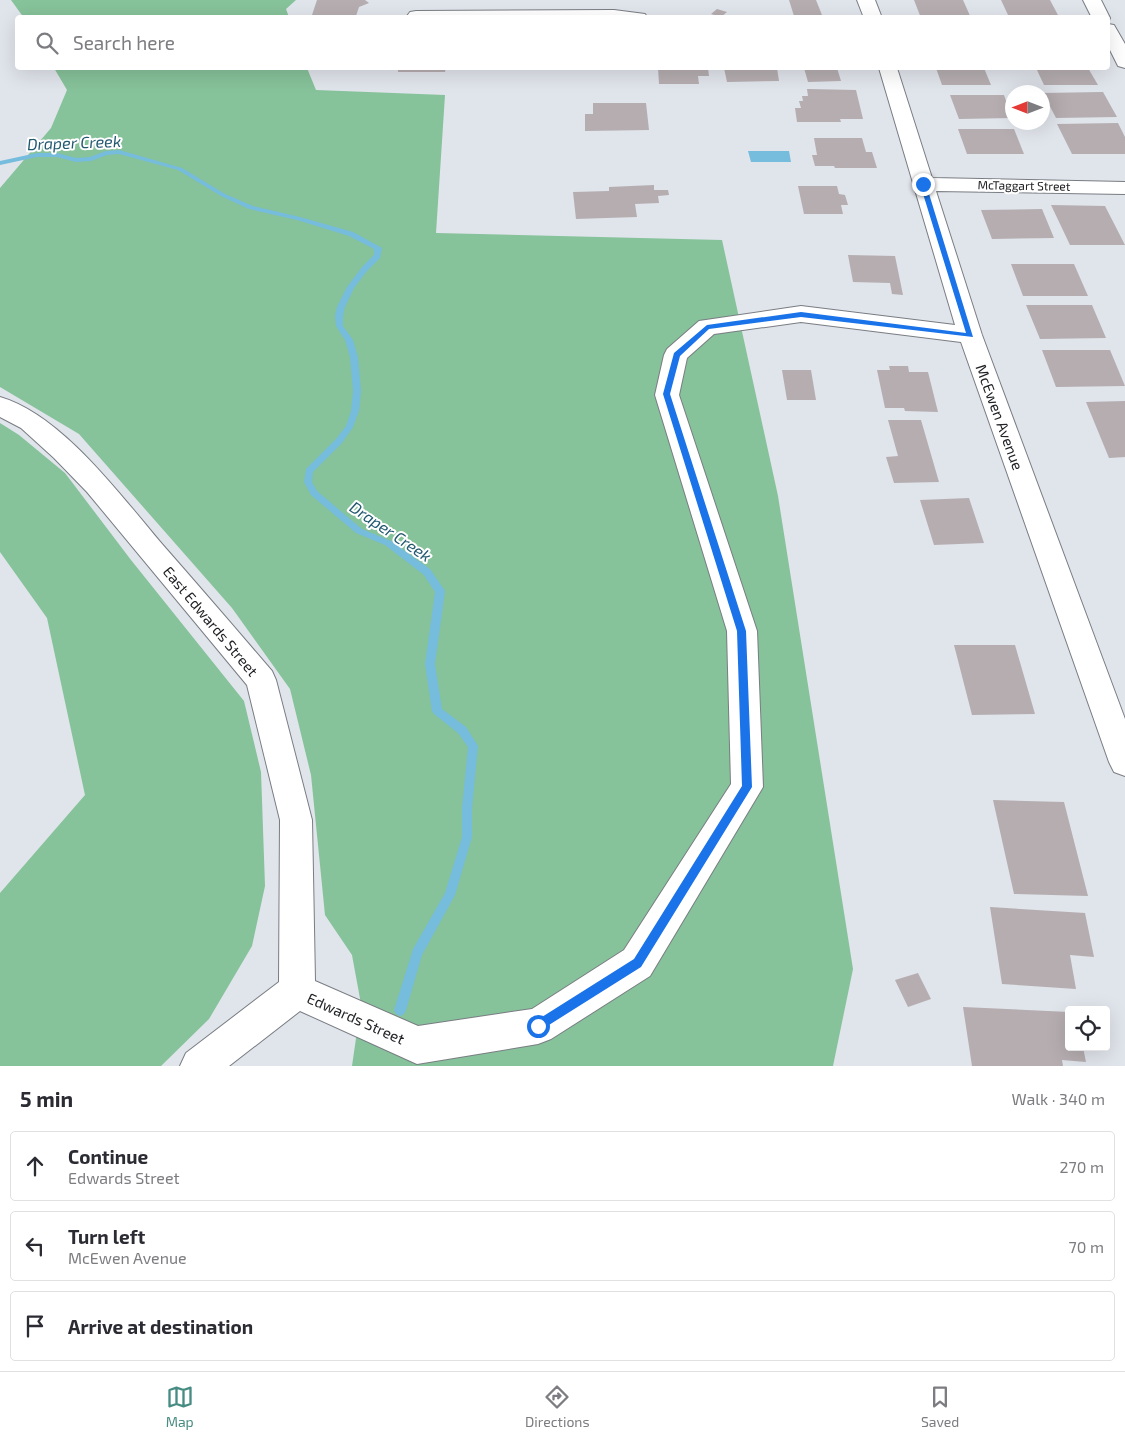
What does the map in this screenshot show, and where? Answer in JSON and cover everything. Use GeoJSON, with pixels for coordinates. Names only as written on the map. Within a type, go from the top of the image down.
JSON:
{"type":"FeatureCollection","features":[{"type":"Feature","properties":{"kind":"street"},"geometry":{"type":"LineString","coordinates":[[866,0],[872,15]]}},
{"type":"Feature","properties":{"kind":"street"},"geometry":{"type":"LineString","coordinates":[[1092,0],[1100,15]]}},
{"type":"Feature","properties":{"kind":"street"},"geometry":{"type":"LineString","coordinates":[[1115,35],[1125,62]]}},
{"type":"Feature","properties":{"kind":"street","name":"McEwen Avenue"},"geometry":{"type":"LineString","coordinates":[[889,70],[970,336],[1125,762]]}},
{"type":"Feature","properties":{"kind":"street","name":"McTaggart Street"},"geometry":{"type":"LineString","coordinates":[[923,184],[1125,188]]}},
{"type":"Feature","properties":{"kind":"street","name":"Edwards Street"},"geometry":{"type":"LineString","coordinates":[[297,991],[417,1045],[538,1026],[637,963],[747,787],[742,631],[667,394],[676,355],[707,327],[801,314],[970,336]]}},
{"type":"Feature","properties":{"kind":"street","name":"East Edwards Street"},"geometry":{"type":"LineString","coordinates":[[0,406],[30,422],[63,451],[96,485],[261,680],[296,820],[297,991]]}},
{"type":"Feature","properties":{"kind":"street"},"geometry":{"type":"LineString","coordinates":[[199,1066],[297,991]]}},
{"type":"Feature","properties":{"kind":"green space"},"geometry":{"type":"Polygon","coordinates":[[[11,0],[296,0],[286,9],[288,15],[22,15],[11,0]]]}},
{"type":"Feature","properties":{"kind":"green space"},"geometry":{"type":"Polygon","coordinates":[[[55,70],[308,70],[316,90],[445,95],[436,233],[722,240],[778,496],[853,969],[833,1066],[352,1066],[361,1004],[352,955],[325,915],[311,775],[290,689],[232,608],[79,434],[0,387],[0,188],[51,128],[67,90],[55,70]]]}},
{"type":"Feature","properties":{"kind":"green space"},"geometry":{"type":"Polygon","coordinates":[[[0,423],[19,435],[65,473],[131,560],[244,701],[261,772],[265,886],[252,946],[209,1019],[161,1066],[0,1066],[0,893],[85,795],[47,618],[0,552],[0,423]]]}},
{"type":"Feature","properties":{"kind":"water"},"geometry":{"type":"Polygon","coordinates":[[[748,151],[789,151],[791,162],[751,162],[748,151]]]}},
{"type":"Feature","properties":{"kind":"building"},"geometry":{"type":"Polygon","coordinates":[[[317,0],[365,0],[369,3],[359,7],[356,15],[312,15],[317,0]]]}},
{"type":"Feature","properties":{"kind":"building"},"geometry":{"type":"Polygon","coordinates":[[[789,0],[816,0],[822,15],[794,15],[789,0]]]}},
{"type":"Feature","properties":{"kind":"building"},"geometry":{"type":"Polygon","coordinates":[[[914,0],[963,0],[970,15],[920,15],[914,0]]]}},
{"type":"Feature","properties":{"kind":"building"},"geometry":{"type":"Polygon","coordinates":[[[1001,0],[1050,0],[1058,15],[1008,15],[1001,0]]]}},
{"type":"Feature","properties":{"kind":"building"},"geometry":{"type":"Polygon","coordinates":[[[717,9],[727,12],[723,15],[711,14],[717,9]]]}},
{"type":"Feature","properties":{"kind":"building"},"geometry":{"type":"Polygon","coordinates":[[[398,70],[446,70],[445,72],[398,72],[398,70]]]}},
{"type":"Feature","properties":{"kind":"building"},"geometry":{"type":"Polygon","coordinates":[[[658,70],[708,70],[709,76],[698,76],[699,84],[659,84],[658,70]]]}},
{"type":"Feature","properties":{"kind":"building"},"geometry":{"type":"Polygon","coordinates":[[[724,70],[777,70],[779,81],[727,82],[724,70]]]}},
{"type":"Feature","properties":{"kind":"building"},"geometry":{"type":"Polygon","coordinates":[[[805,70],[838,70],[841,81],[808,82],[805,70]]]}},
{"type":"Feature","properties":{"kind":"building"},"geometry":{"type":"Polygon","coordinates":[[[937,70],[985,70],[991,85],[942,85],[937,70]]]}},
{"type":"Feature","properties":{"kind":"building"},"geometry":{"type":"Polygon","coordinates":[[[1037,70],[1089,70],[1098,85],[1044,85],[1037,70]]]}},
{"type":"Feature","properties":{"kind":"building"},"geometry":{"type":"Polygon","coordinates":[[[807,89],[856,90],[863,119],[840,119],[841,122],[797,122],[795,108],[801,108],[799,101],[803,101],[802,96],[808,96],[807,89]]]}},
{"type":"Feature","properties":{"kind":"building"},"geometry":{"type":"Polygon","coordinates":[[[1103,92],[1117,117],[1056,118],[1050,106],[1050,93],[1103,92]]]}},
{"type":"Feature","properties":{"kind":"building"},"geometry":{"type":"Polygon","coordinates":[[[950,95],[1004,95],[1005,118],[959,119],[950,95]]]}},
{"type":"Feature","properties":{"kind":"building"},"geometry":{"type":"Polygon","coordinates":[[[593,103],[646,103],[649,130],[585,131],[585,114],[593,114],[593,103]]]}},
{"type":"Feature","properties":{"kind":"building"},"geometry":{"type":"Polygon","coordinates":[[[1118,123],[1125,137],[1125,154],[1072,154],[1057,124],[1118,123]]]}},
{"type":"Feature","properties":{"kind":"building"},"geometry":{"type":"Polygon","coordinates":[[[958,129],[1014,130],[1024,154],[967,154],[958,129]]]}},
{"type":"Feature","properties":{"kind":"building"},"geometry":{"type":"Polygon","coordinates":[[[814,138],[862,138],[866,152],[872,152],[877,168],[815,166],[812,155],[817,155],[814,138]]]}},
{"type":"Feature","properties":{"kind":"building"},"geometry":{"type":"Polygon","coordinates":[[[654,185],[654,190],[668,190],[669,195],[658,196],[659,203],[635,204],[637,217],[576,219],[573,192],[609,191],[609,187],[654,185]]]}},
{"type":"Feature","properties":{"kind":"building"},"geometry":{"type":"Polygon","coordinates":[[[798,186],[837,186],[839,194],[845,195],[848,205],[841,205],[843,214],[804,214],[798,186]]]}},
{"type":"Feature","properties":{"kind":"building"},"geometry":{"type":"Polygon","coordinates":[[[1051,205],[1105,206],[1125,245],[1070,245],[1051,205]]]}},
{"type":"Feature","properties":{"kind":"building"},"geometry":{"type":"Polygon","coordinates":[[[1042,209],[1054,238],[992,239],[981,210],[1042,209]]]}},
{"type":"Feature","properties":{"kind":"building"},"geometry":{"type":"Polygon","coordinates":[[[848,255],[895,256],[903,295],[892,294],[890,283],[853,282],[848,255]]]}},
{"type":"Feature","properties":{"kind":"building"},"geometry":{"type":"Polygon","coordinates":[[[1011,264],[1074,264],[1088,296],[1023,296],[1011,264]]]}},
{"type":"Feature","properties":{"kind":"building"},"geometry":{"type":"Polygon","coordinates":[[[1026,305],[1092,305],[1106,338],[1040,339],[1026,305]]]}},
{"type":"Feature","properties":{"kind":"building"},"geometry":{"type":"Polygon","coordinates":[[[1042,350],[1110,350],[1125,386],[1056,387],[1042,350]]]}},
{"type":"Feature","properties":{"kind":"building"},"geometry":{"type":"Polygon","coordinates":[[[889,366],[908,366],[909,372],[928,372],[938,412],[885,408],[877,370],[890,370],[889,366]]]}},
{"type":"Feature","properties":{"kind":"building"},"geometry":{"type":"Polygon","coordinates":[[[782,370],[811,370],[816,400],[787,400],[782,370]]]}},
{"type":"Feature","properties":{"kind":"building"},"geometry":{"type":"Polygon","coordinates":[[[1125,401],[1125,457],[1109,458],[1086,402],[1125,401]]]}},
{"type":"Feature","properties":{"kind":"building"},"geometry":{"type":"Polygon","coordinates":[[[888,420],[921,420],[939,482],[894,483],[886,457],[898,456],[888,420]]]}},
{"type":"Feature","properties":{"kind":"building"},"geometry":{"type":"Polygon","coordinates":[[[969,498],[984,543],[934,545],[920,500],[969,498]]]}},
{"type":"Feature","properties":{"kind":"building"},"geometry":{"type":"Polygon","coordinates":[[[954,645],[1015,645],[1035,714],[972,715],[954,645]]]}},
{"type":"Feature","properties":{"kind":"building"},"geometry":{"type":"Polygon","coordinates":[[[993,800],[1064,802],[1088,896],[1014,894],[993,800]]]}},
{"type":"Feature","properties":{"kind":"building"},"geometry":{"type":"Polygon","coordinates":[[[990,907],[1085,913],[1094,957],[1070,955],[1076,989],[1002,984],[990,907]]]}},
{"type":"Feature","properties":{"kind":"building"},"geometry":{"type":"Polygon","coordinates":[[[918,973],[931,999],[908,1007],[895,980],[918,973]]]}},
{"type":"Feature","properties":{"kind":"building"},"geometry":{"type":"Polygon","coordinates":[[[963,1007],[1065,1012],[1065,1051],[1084,1051],[1086,1062],[1062,1060],[1063,1066],[972,1066],[963,1007]]]}},
{"type":"Feature","properties":{"kind":"waterway","name":"Draper Creek"},"geometry":{"type":"LineString","coordinates":[[0,163],[37,155],[57,155],[76,160],[91,159],[106,153],[119,152],[180,169],[223,195],[251,208],[298,218],[351,234],[378,248],[377,256],[364,269],[345,297],[339,316],[339,324],[352,348],[357,379],[357,402],[353,419],[339,441],[309,471],[308,482],[314,493],[359,531],[388,543],[427,572],[440,591],[430,664],[437,711],[462,730],[473,746],[467,808],[467,837],[450,895],[417,953],[400,1010]]}},
{"type":"Feature","properties":{"kind":"route"},"geometry":{"type":"LineString","coordinates":[[538,1026],[637,963],[747,787],[742,631],[667,394],[676,355],[707,327],[801,314],[970,336],[923,184]]}}]}
